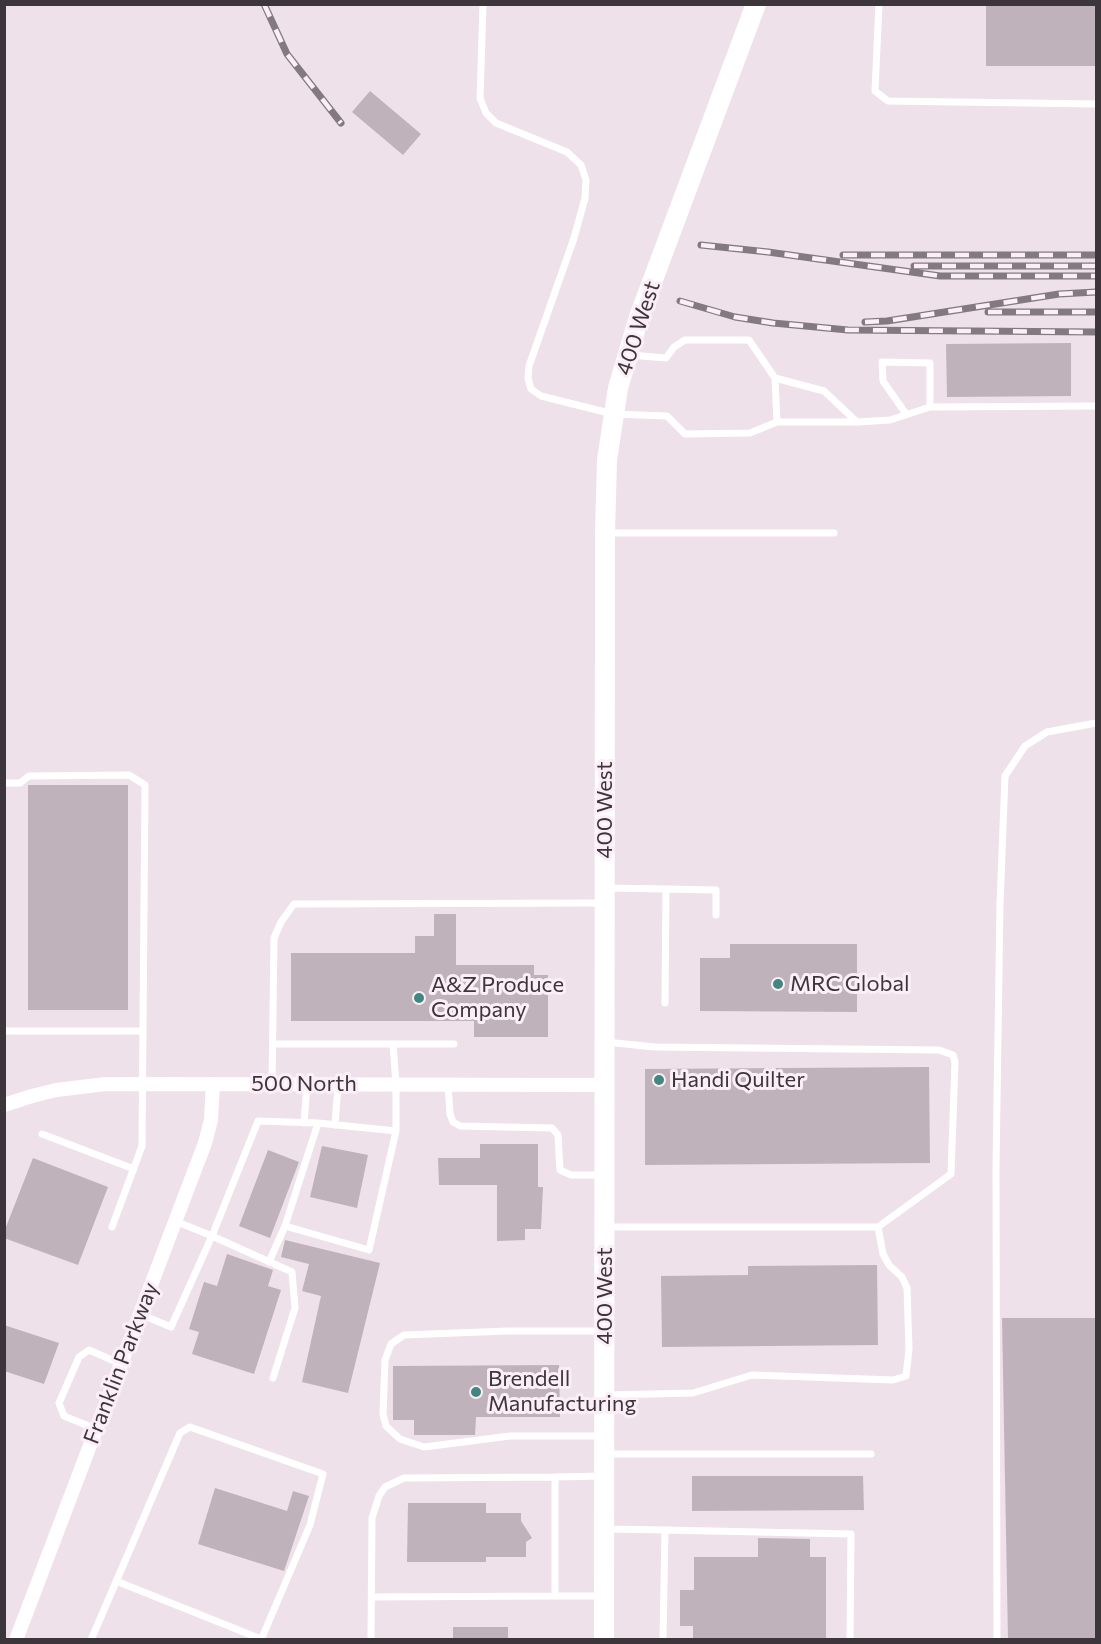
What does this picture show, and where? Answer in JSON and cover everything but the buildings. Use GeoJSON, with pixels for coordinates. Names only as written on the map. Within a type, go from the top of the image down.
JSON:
{"type":"FeatureCollection","features":[{"type":"Feature","properties":{"kind":"street","name":"400 West"},"geometry":{"type":"LineString","coordinates":[[604,1640],[605,533],[607,472],[613,414],[627,355],[648,291],[756,4]]}},
{"type":"Feature","properties":{"kind":"street","name":"500 North"},"geometry":{"type":"LineString","coordinates":[[6,1101],[82,1086],[142,1084],[605,1085]]}},
{"type":"Feature","properties":{"kind":"street","name":"Franklin Parkway"},"geometry":{"type":"LineString","coordinates":[[16,1640],[208,1130],[213,1084]]}},
{"type":"Feature","properties":{"kind":"lane"},"geometry":{"type":"LineString","coordinates":[[483,4],[480,99],[486,113],[496,123],[567,152],[581,165],[586,180],[585,198],[574,238],[529,366],[528,378],[531,388],[541,396],[613,414],[667,416],[685,434],[750,433],[777,422],[890,420],[930,407],[1096,406]]}},
{"type":"Feature","properties":{"kind":"lane"},"geometry":{"type":"LineString","coordinates":[[879,4],[875,91],[888,101],[1096,104]]}},
{"type":"Feature","properties":{"kind":"lane"},"geometry":{"type":"LineString","coordinates":[[627,355],[666,358],[674,347],[685,340],[748,340],[775,378],[777,422]]}},
{"type":"Feature","properties":{"kind":"lane"},"geometry":{"type":"LineString","coordinates":[[906,414],[883,381],[882,362],[930,363],[930,407]]}},
{"type":"Feature","properties":{"kind":"lane"},"geometry":{"type":"LineString","coordinates":[[775,378],[824,391],[857,422]]}},
{"type":"Feature","properties":{"kind":"lane"},"geometry":{"type":"LineString","coordinates":[[605,533],[834,533]]}},
{"type":"Feature","properties":{"kind":"lane"},"geometry":{"type":"LineString","coordinates":[[997,1640],[996,1167],[1000,904],[1005,776],[1025,746],[1047,732],[1096,723]]}},
{"type":"Feature","properties":{"kind":"lane"},"geometry":{"type":"LineString","coordinates":[[4,783],[20,783],[29,777],[129,775],[146,785],[142,1146],[112,1227]]}},
{"type":"Feature","properties":{"kind":"lane"},"geometry":{"type":"LineString","coordinates":[[665,1004],[666,889]]}},
{"type":"Feature","properties":{"kind":"lane"},"geometry":{"type":"LineString","coordinates":[[272,1084],[274,938],[281,922],[294,904],[605,896],[666,889],[716,890],[716,915]]}},
{"type":"Feature","properties":{"kind":"lane"},"geometry":{"type":"LineString","coordinates":[[4,1031],[143,1031]]}},
{"type":"Feature","properties":{"kind":"lane"},"geometry":{"type":"LineString","coordinates":[[605,1042],[655,1047],[939,1050],[953,1055],[955,1062],[951,1174],[878,1227],[605,1227]]}},
{"type":"Feature","properties":{"kind":"lane"},"geometry":{"type":"LineString","coordinates":[[273,1044],[454,1044]]}},
{"type":"Feature","properties":{"kind":"lane"},"geometry":{"type":"LineString","coordinates":[[285,1226],[369,1250],[396,1131],[393,1044]]}},
{"type":"Feature","properties":{"kind":"lane"},"geometry":{"type":"LineString","coordinates":[[304,1123],[307,1084]]}},
{"type":"Feature","properties":{"kind":"lane"},"geometry":{"type":"LineString","coordinates":[[448,1084],[450,1114],[453,1122],[460,1126],[552,1128],[558,1135],[561,1170],[571,1175],[605,1175]]}},
{"type":"Feature","properties":{"kind":"lane"},"geometry":{"type":"LineString","coordinates":[[335,1125],[338,1085]]}},
{"type":"Feature","properties":{"kind":"lane"},"geometry":{"type":"LineString","coordinates":[[140,1314],[171,1327],[212,1236],[258,1121],[318,1123],[396,1131]]}},
{"type":"Feature","properties":{"kind":"lane"},"geometry":{"type":"LineString","coordinates":[[269,1262],[285,1226],[318,1123]]}},
{"type":"Feature","properties":{"kind":"lane"},"geometry":{"type":"LineString","coordinates":[[42,1134],[134,1169]]}},
{"type":"Feature","properties":{"kind":"lane"},"geometry":{"type":"LineString","coordinates":[[175,1221],[292,1272],[296,1308],[273,1378]]}},
{"type":"Feature","properties":{"kind":"lane"},"geometry":{"type":"LineString","coordinates":[[605,1395],[693,1393],[752,1375],[894,1380],[906,1376],[909,1349],[907,1288],[902,1277],[889,1265],[883,1254],[878,1227]]}},
{"type":"Feature","properties":{"kind":"lane"},"geometry":{"type":"LineString","coordinates":[[605,1331],[508,1331],[404,1335],[391,1344],[384,1360],[383,1414],[386,1426],[400,1439],[424,1447],[510,1436],[605,1445],[871,1454]]}},
{"type":"Feature","properties":{"kind":"lane"},"geometry":{"type":"LineString","coordinates":[[96,1429],[64,1416],[59,1403],[79,1357],[89,1350],[121,1364]]}},
{"type":"Feature","properties":{"kind":"lane"},"geometry":{"type":"LineString","coordinates":[[91,1640],[116,1581],[180,1433],[190,1427],[323,1474],[310,1525],[261,1639],[116,1581]]}},
{"type":"Feature","properties":{"kind":"lane"},"geometry":{"type":"LineString","coordinates":[[371,1640],[372,1518],[379,1496],[385,1487],[404,1478],[605,1476]]}},
{"type":"Feature","properties":{"kind":"lane"},"geometry":{"type":"LineString","coordinates":[[555,1477],[555,1596]]}},
{"type":"Feature","properties":{"kind":"lane"},"geometry":{"type":"LineString","coordinates":[[605,1529],[851,1534],[850,1640]]}},
{"type":"Feature","properties":{"kind":"lane"},"geometry":{"type":"LineString","coordinates":[[663,1640],[665,1530]]}},
{"type":"Feature","properties":{"kind":"lane"},"geometry":{"type":"LineString","coordinates":[[372,1598],[604,1596]]}},
{"type":"Feature","properties":{"kind":"railway"},"geometry":{"type":"LineString","coordinates":[[264,4],[287,54],[341,123]]}},
{"type":"Feature","properties":{"kind":"railway"},"geometry":{"type":"LineString","coordinates":[[701,245],[940,276],[1096,276]]}},
{"type":"Feature","properties":{"kind":"railway"},"geometry":{"type":"LineString","coordinates":[[843,255],[1096,255]]}},
{"type":"Feature","properties":{"kind":"railway"},"geometry":{"type":"LineString","coordinates":[[914,266],[1096,266]]}},
{"type":"Feature","properties":{"kind":"railway"},"geometry":{"type":"LineString","coordinates":[[865,322],[887,321],[1059,294],[1096,292]]}},
{"type":"Feature","properties":{"kind":"railway"},"geometry":{"type":"LineString","coordinates":[[680,301],[735,317],[848,330],[1096,332]]}},
{"type":"Feature","properties":{"kind":"railway"},"geometry":{"type":"LineString","coordinates":[[988,312],[1096,312]]}},
{"type":"Feature","properties":{"kind":"place","name":"MRC Global"},"geometry":{"type":"Point","coordinates":[778,984]}},
{"type":"Feature","properties":{"kind":"place","name":"A&Z Produce Company"},"geometry":{"type":"Point","coordinates":[419,998]}},
{"type":"Feature","properties":{"kind":"place","name":"Handi Quilter"},"geometry":{"type":"Point","coordinates":[659,1080]}},
{"type":"Feature","properties":{"kind":"place","name":"Brendell Manufacturing"},"geometry":{"type":"Point","coordinates":[476,1392]}}]}
